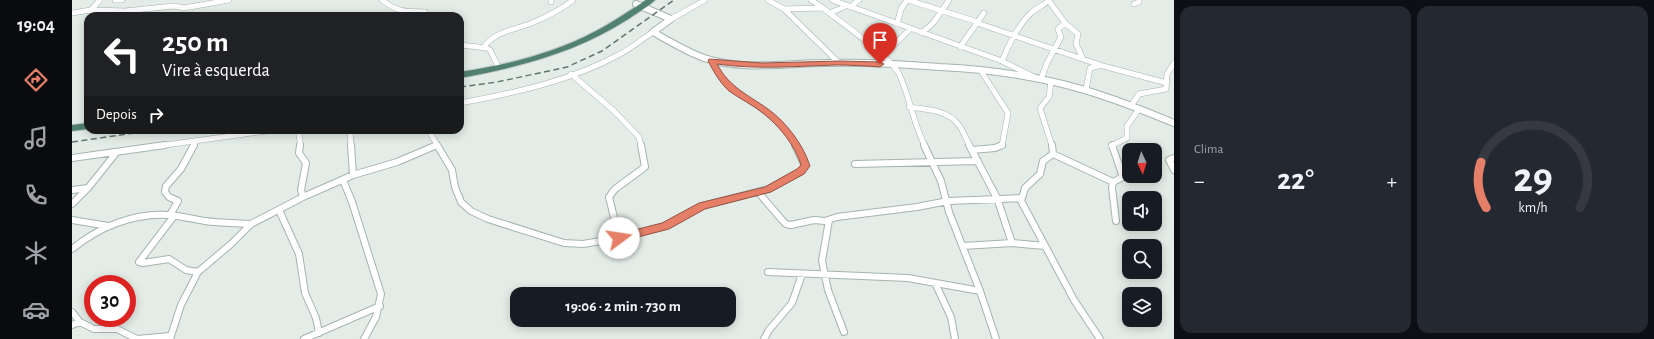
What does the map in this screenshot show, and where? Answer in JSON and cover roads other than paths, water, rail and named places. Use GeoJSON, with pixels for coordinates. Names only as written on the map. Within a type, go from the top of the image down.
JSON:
{"type":"FeatureCollection","features":[{"type":"Feature","properties":{"kind":"highway"},"geometry":{"type":"LineString","coordinates":[[464,70],[524,58],[568,42],[602,26],[640,4],[651,0]]}},
{"type":"Feature","properties":{"kind":"highway"},"geometry":{"type":"LineString","coordinates":[[464,74],[538,58],[559,51],[589,38],[640,4]]}},
{"type":"Feature","properties":{"kind":"highway"},"geometry":{"type":"LineString","coordinates":[[72,124],[84,122]]}},
{"type":"Feature","properties":{"kind":"highway"},"geometry":{"type":"LineString","coordinates":[[72,128],[84,126]]}},
{"type":"Feature","properties":{"kind":"street"},"geometry":{"type":"LineString","coordinates":[[91,10],[100,0]]}},
{"type":"Feature","properties":{"kind":"street"},"geometry":{"type":"LineString","coordinates":[[115,0],[122,0]]}},
{"type":"Feature","properties":{"kind":"street"},"geometry":{"type":"LineString","coordinates":[[72,12],[91,10],[125,12],[169,6],[184,8],[212,1],[229,0]]}},
{"type":"Feature","properties":{"kind":"street"},"geometry":{"type":"LineString","coordinates":[[382,0],[392,8],[402,11],[422,12]]}},
{"type":"Feature","properties":{"kind":"street"},"geometry":{"type":"LineString","coordinates":[[483,48],[487,41],[493,36],[532,23],[573,0]]}},
{"type":"Feature","properties":{"kind":"street"},"geometry":{"type":"LineString","coordinates":[[464,102],[508,93],[589,68],[620,54],[671,19],[705,0]]}},
{"type":"Feature","properties":{"kind":"street"},"geometry":{"type":"LineString","coordinates":[[768,0],[784,9],[840,63]]}},
{"type":"Feature","properties":{"kind":"street"},"geometry":{"type":"LineString","coordinates":[[811,0],[830,13],[879,52],[894,65],[899,73],[907,93],[909,107],[918,132],[933,162],[948,201],[949,212],[980,291],[996,339]]}},
{"type":"Feature","properties":{"kind":"street"},"geometry":{"type":"LineString","coordinates":[[832,0],[1002,61],[1038,78]]}},
{"type":"Feature","properties":{"kind":"street"},"geometry":{"type":"LineString","coordinates":[[830,13],[859,0]]}},
{"type":"Feature","properties":{"kind":"street"},"geometry":{"type":"LineString","coordinates":[[897,24],[901,9],[908,0],[1016,35],[1103,66],[1167,83]]}},
{"type":"Feature","properties":{"kind":"street"},"geometry":{"type":"LineString","coordinates":[[922,33],[943,11],[949,0]]}},
{"type":"Feature","properties":{"kind":"street"},"geometry":{"type":"LineString","coordinates":[[1002,61],[1008,46],[1033,11],[1045,5],[1049,0],[1065,23],[1078,34],[1076,44],[1083,59]]}},
{"type":"Feature","properties":{"kind":"street"},"geometry":{"type":"LineString","coordinates":[[1134,4],[1139,0]]}},
{"type":"Feature","properties":{"kind":"street"},"geometry":{"type":"LineString","coordinates":[[640,4],[671,19]]}},
{"type":"Feature","properties":{"kind":"street"},"geometry":{"type":"LineString","coordinates":[[784,9],[823,8]]}},
{"type":"Feature","properties":{"kind":"street"},"geometry":{"type":"LineString","coordinates":[[960,47],[984,13]]}},
{"type":"Feature","properties":{"kind":"street"},"geometry":{"type":"LineString","coordinates":[[1038,78],[1061,37],[1058,29],[1065,23]]}},
{"type":"Feature","properties":{"kind":"street"},"geometry":{"type":"LineString","coordinates":[[879,52],[897,42],[910,29]]}},
{"type":"Feature","properties":{"kind":"street"},"geometry":{"type":"LineString","coordinates":[[654,32],[703,58],[737,65],[762,66],[840,63],[894,65],[981,71],[1038,78],[1086,90],[1139,109],[1174,124]]}},
{"type":"Feature","properties":{"kind":"street"},"geometry":{"type":"LineString","coordinates":[[464,46],[490,50],[498,64]]}},
{"type":"Feature","properties":{"kind":"street"},"geometry":{"type":"LineString","coordinates":[[430,134],[452,170],[455,187],[461,202],[471,211],[488,219],[564,243],[583,244],[619,238],[665,226],[702,206],[768,190],[800,172],[805,166],[803,157],[784,128],[766,111],[732,89],[721,78],[712,61]]}},
{"type":"Feature","properties":{"kind":"street"},"geometry":{"type":"LineString","coordinates":[[1131,106],[1140,94],[1164,90],[1167,88],[1167,74],[1174,61]]}},
{"type":"Feature","properties":{"kind":"street"},"geometry":{"type":"LineString","coordinates":[[1086,90],[1090,68],[1103,66]]}},
{"type":"Feature","properties":{"kind":"street"},"geometry":{"type":"LineString","coordinates":[[972,150],[1002,146],[1006,118],[1008,116],[1008,113],[981,71]]}},
{"type":"Feature","properties":{"kind":"street"},"geometry":{"type":"LineString","coordinates":[[571,74],[614,111],[639,137],[640,140],[645,166],[615,189],[609,197],[619,238]]}},
{"type":"Feature","properties":{"kind":"street"},"geometry":{"type":"LineString","coordinates":[[1051,81],[1049,97],[1040,108],[1040,114],[1052,140],[1053,154]]}},
{"type":"Feature","properties":{"kind":"street"},"geometry":{"type":"LineString","coordinates":[[909,107],[952,116],[958,123],[997,198],[1012,243]]}},
{"type":"Feature","properties":{"kind":"street"},"geometry":{"type":"LineString","coordinates":[[1116,221],[1112,188],[1114,182],[1121,178],[1122,174],[1111,146],[1127,138],[1127,126],[1139,109]]}},
{"type":"Feature","properties":{"kind":"street"},"geometry":{"type":"LineString","coordinates":[[72,158],[246,134]]}},
{"type":"Feature","properties":{"kind":"street"},"geometry":{"type":"LineString","coordinates":[[298,134],[301,142],[299,153],[306,163],[301,190],[303,197]]}},
{"type":"Feature","properties":{"kind":"street"},"geometry":{"type":"LineString","coordinates":[[350,134],[353,175]]}},
{"type":"Feature","properties":{"kind":"street"},"geometry":{"type":"LineString","coordinates":[[196,141],[181,169],[166,186],[165,192],[178,201],[172,216],[140,262],[143,263],[169,259],[186,270],[198,272]]}},
{"type":"Feature","properties":{"kind":"street"},"geometry":{"type":"LineString","coordinates":[[72,312],[80,322],[94,329],[117,328],[137,339],[170,338],[181,305],[198,272],[231,244],[251,224],[303,197],[353,175],[397,162],[437,145]]}},
{"type":"Feature","properties":{"kind":"street"},"geometry":{"type":"LineString","coordinates":[[72,204],[88,188],[116,153]]}},
{"type":"Feature","properties":{"kind":"street"},"geometry":{"type":"LineString","coordinates":[[1053,154],[1114,182]]}},
{"type":"Feature","properties":{"kind":"street"},"geometry":{"type":"LineString","coordinates":[[1020,199],[1023,196],[1025,188],[1040,174],[1043,161],[1053,154]]}},
{"type":"Feature","properties":{"kind":"street"},"geometry":{"type":"LineString","coordinates":[[1174,158],[1169,160],[1174,170]]}},
{"type":"Feature","properties":{"kind":"street"},"geometry":{"type":"LineString","coordinates":[[855,164],[978,161]]}},
{"type":"Feature","properties":{"kind":"street"},"geometry":{"type":"LineString","coordinates":[[343,180],[379,283],[381,294],[380,306],[370,330],[364,339]]}},
{"type":"Feature","properties":{"kind":"street"},"geometry":{"type":"LineString","coordinates":[[72,190],[88,188]]}},
{"type":"Feature","properties":{"kind":"street"},"geometry":{"type":"LineString","coordinates":[[758,192],[775,213],[786,224],[791,225],[814,220],[829,220],[837,217],[917,208],[948,201],[997,198],[1020,199]]}},
{"type":"Feature","properties":{"kind":"street"},"geometry":{"type":"LineString","coordinates":[[1020,199],[1074,300],[1100,339]]}},
{"type":"Feature","properties":{"kind":"street"},"geometry":{"type":"LineString","coordinates":[[279,210],[299,254],[305,292],[316,318],[319,333]]}},
{"type":"Feature","properties":{"kind":"street"},"geometry":{"type":"LineString","coordinates":[[72,249],[93,233],[108,226],[135,217],[150,215],[172,216],[205,221],[251,224]]}},
{"type":"Feature","properties":{"kind":"street"},"geometry":{"type":"LineString","coordinates":[[72,220],[108,226]]}},
{"type":"Feature","properties":{"kind":"street"},"geometry":{"type":"LineString","coordinates":[[829,220],[822,261],[828,290],[844,332]]}},
{"type":"Feature","properties":{"kind":"street"},"geometry":{"type":"LineString","coordinates":[[962,246],[1012,243],[1045,246]]}},
{"type":"Feature","properties":{"kind":"street"},"geometry":{"type":"LineString","coordinates":[[768,272],[802,274],[824,273],[908,278],[980,291]]}},
{"type":"Feature","properties":{"kind":"street"},"geometry":{"type":"LineString","coordinates":[[764,339],[766,332],[789,308],[796,296],[802,274]]}},
{"type":"Feature","properties":{"kind":"street"},"geometry":{"type":"LineString","coordinates":[[935,283],[948,307],[955,333],[955,339]]}},
{"type":"Feature","properties":{"kind":"street"},"geometry":{"type":"LineString","coordinates":[[304,339],[380,306]]}},
{"type":"Feature","properties":{"kind":"street"},"geometry":{"type":"LineString","coordinates":[[72,325],[80,322]]}},
{"type":"Feature","properties":{"kind":"railway"},"geometry":{"type":"LineString","coordinates":[[464,86],[497,82],[567,67],[602,51],[674,0]]}},
{"type":"Feature","properties":{"kind":"railway"},"geometry":{"type":"LineString","coordinates":[[72,142],[127,134]]}}]}
